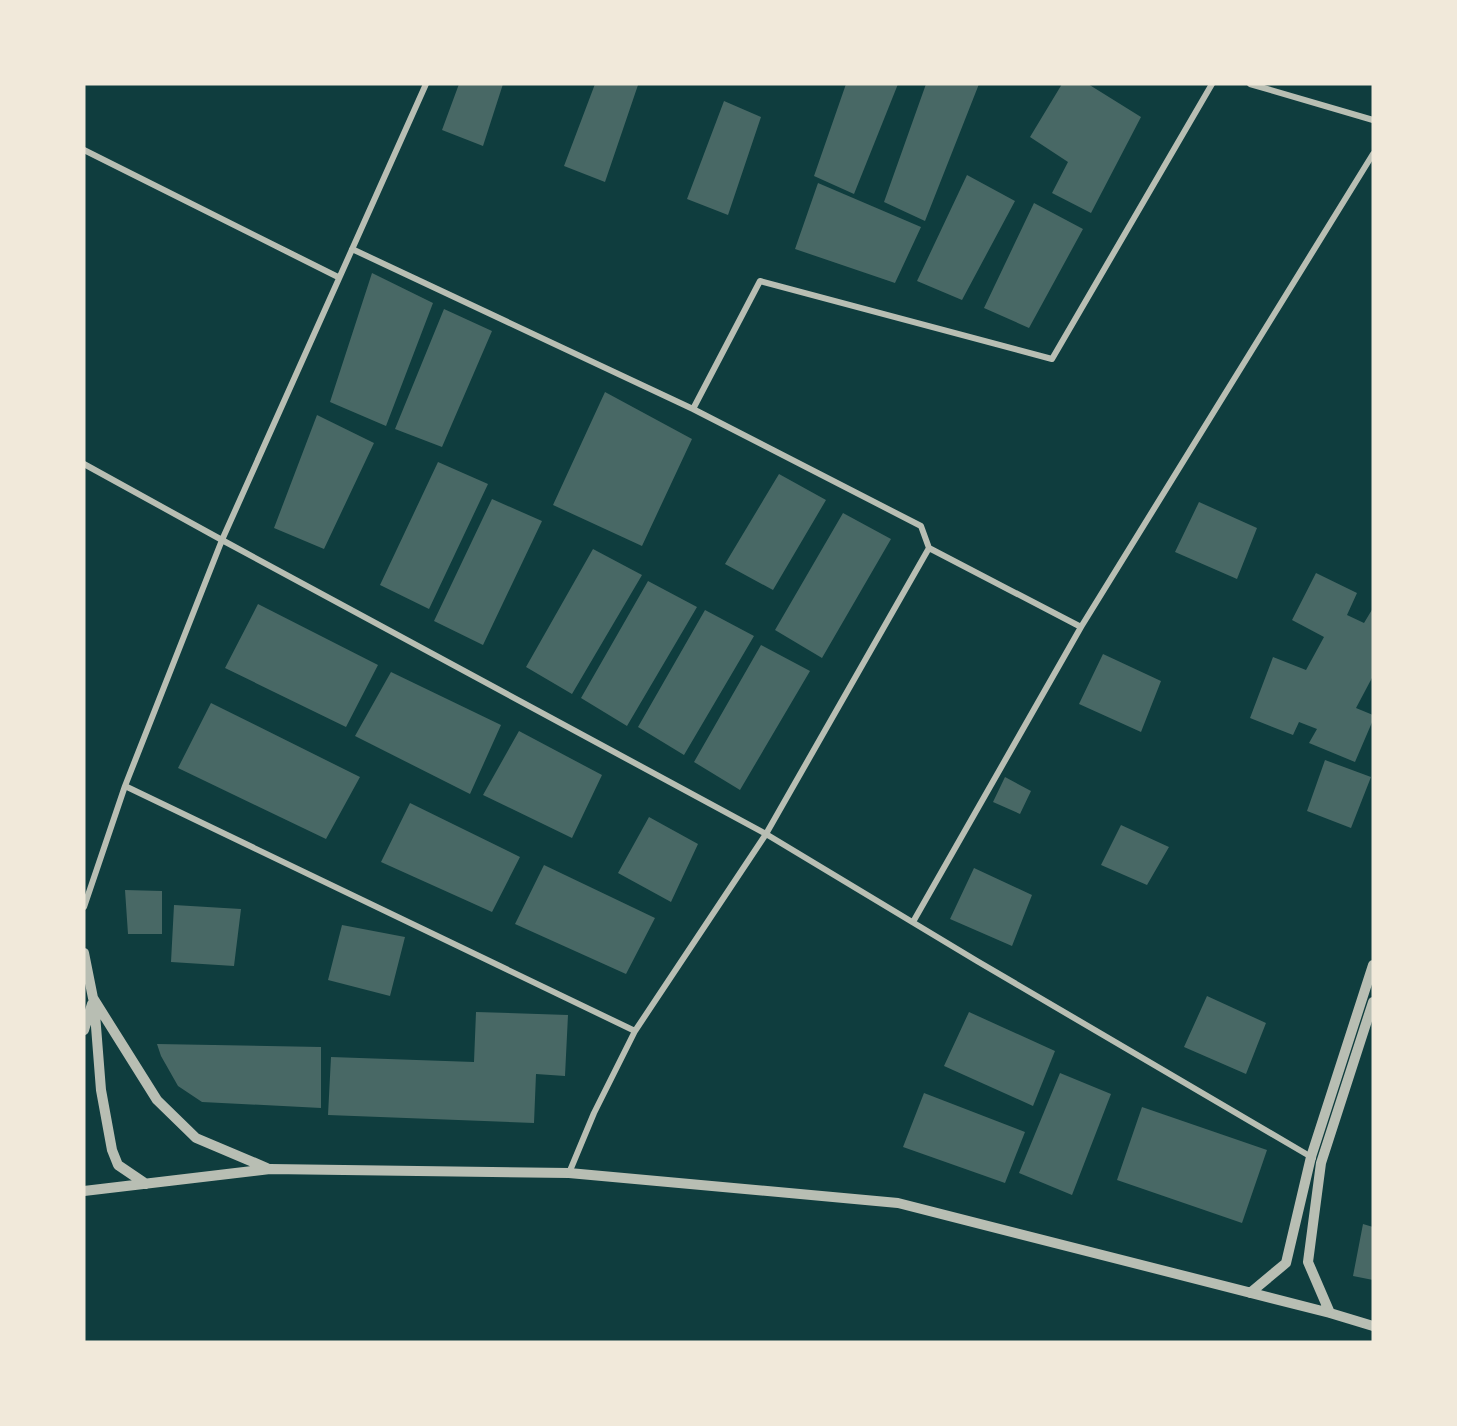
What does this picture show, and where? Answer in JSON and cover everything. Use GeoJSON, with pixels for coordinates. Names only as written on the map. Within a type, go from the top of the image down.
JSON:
{"type":"FeatureCollection","features":[{"type":"Feature","properties":{"kind":"street"},"geometry":{"type":"LineString","coordinates":[[84,907],[125,786],[222,540],[425,84]]}},
{"type":"Feature","properties":{"kind":"street"},"geometry":{"type":"LineString","coordinates":[[693,410],[760,281],[1052,359],[1212,84]]}},
{"type":"Feature","properties":{"kind":"street"},"geometry":{"type":"LineString","coordinates":[[1250,84],[1373,120]]}},
{"type":"Feature","properties":{"kind":"street"},"geometry":{"type":"LineString","coordinates":[[84,150],[338,277]]}},
{"type":"Feature","properties":{"kind":"street"},"geometry":{"type":"LineString","coordinates":[[913,922],[1081,627],[1373,154]]}},
{"type":"Feature","properties":{"kind":"street"},"geometry":{"type":"LineString","coordinates":[[352,249],[693,410],[921,526],[929,548],[1081,627]]}},
{"type":"Feature","properties":{"kind":"street"},"geometry":{"type":"LineString","coordinates":[[84,464],[766,834],[1316,1160]]}},
{"type":"Feature","properties":{"kind":"street"},"geometry":{"type":"LineString","coordinates":[[569,1173],[594,1113],[635,1031],[766,834],[929,548]]}},
{"type":"Feature","properties":{"kind":"street"},"geometry":{"type":"LineString","coordinates":[[125,786],[635,1031]]}},
{"type":"Feature","properties":{"kind":"street"},"geometry":{"type":"LineString","coordinates":[[84,953],[93,998],[101,1090],[112,1150],[117,1165],[146,1184]]}},
{"type":"Feature","properties":{"kind":"street"},"geometry":{"type":"LineString","coordinates":[[1250,1293],[1286,1263],[1316,1160],[1370,1004],[1373,965]]}},
{"type":"Feature","properties":{"kind":"street"},"geometry":{"type":"LineString","coordinates":[[84,1030],[93,998]]}},
{"type":"Feature","properties":{"kind":"street"},"geometry":{"type":"LineString","coordinates":[[93,998],[157,1100],[188,1131],[196,1138],[270,1169]]}},
{"type":"Feature","properties":{"kind":"street"},"geometry":{"type":"LineString","coordinates":[[1316,1160],[1308,1262],[1330,1313]]}},
{"type":"Feature","properties":{"kind":"street"},"geometry":{"type":"LineString","coordinates":[[84,1191],[270,1169],[569,1173],[898,1203],[1330,1313],[1373,1326]]}},
{"type":"Feature","properties":{"kind":"building"},"geometry":{"type":"Polygon","coordinates":[[[459,84],[503,84],[483,146],[442,130],[459,84]]]}},
{"type":"Feature","properties":{"kind":"building"},"geometry":{"type":"Polygon","coordinates":[[[595,84],[638,85],[605,182],[564,166],[595,84]]]}},
{"type":"Feature","properties":{"kind":"building"},"geometry":{"type":"Polygon","coordinates":[[[846,84],[898,84],[854,194],[814,176],[846,84]]]}},
{"type":"Feature","properties":{"kind":"building"},"geometry":{"type":"Polygon","coordinates":[[[926,84],[979,84],[925,221],[884,202],[926,84]]]}},
{"type":"Feature","properties":{"kind":"building"},"geometry":{"type":"Polygon","coordinates":[[[1062,84],[1088,84],[1141,117],[1091,213],[1052,193],[1068,162],[1030,137],[1062,84]]]}},
{"type":"Feature","properties":{"kind":"building"},"geometry":{"type":"Polygon","coordinates":[[[724,101],[761,117],[728,215],[687,199],[724,101]]]}},
{"type":"Feature","properties":{"kind":"building"},"geometry":{"type":"Polygon","coordinates":[[[967,175],[1015,201],[962,300],[917,281],[967,175]]]}},
{"type":"Feature","properties":{"kind":"building"},"geometry":{"type":"Polygon","coordinates":[[[818,183],[921,227],[895,283],[795,249],[818,183]]]}},
{"type":"Feature","properties":{"kind":"building"},"geometry":{"type":"Polygon","coordinates":[[[1034,203],[1083,229],[1029,328],[984,308],[1034,203]]]}},
{"type":"Feature","properties":{"kind":"building"},"geometry":{"type":"Polygon","coordinates":[[[372,273],[433,303],[386,426],[330,402],[372,273]]]}},
{"type":"Feature","properties":{"kind":"building"},"geometry":{"type":"Polygon","coordinates":[[[444,309],[492,331],[442,447],[395,429],[444,309]]]}},
{"type":"Feature","properties":{"kind":"building"},"geometry":{"type":"Polygon","coordinates":[[[605,392],[692,439],[642,546],[553,505],[605,392]]]}},
{"type":"Feature","properties":{"kind":"building"},"geometry":{"type":"Polygon","coordinates":[[[317,415],[374,443],[324,549],[274,528],[317,415]]]}},
{"type":"Feature","properties":{"kind":"building"},"geometry":{"type":"Polygon","coordinates":[[[438,462],[488,484],[429,609],[380,585],[438,462]]]}},
{"type":"Feature","properties":{"kind":"building"},"geometry":{"type":"Polygon","coordinates":[[[779,474],[826,500],[773,590],[725,564],[779,474]]]}},
{"type":"Feature","properties":{"kind":"building"},"geometry":{"type":"Polygon","coordinates":[[[492,499],[542,521],[483,645],[434,621],[492,499]]]}},
{"type":"Feature","properties":{"kind":"building"},"geometry":{"type":"Polygon","coordinates":[[[1199,502],[1257,528],[1237,579],[1175,552],[1199,502]]]}},
{"type":"Feature","properties":{"kind":"building"},"geometry":{"type":"Polygon","coordinates":[[[843,513],[891,539],[822,658],[775,630],[843,513]]]}},
{"type":"Feature","properties":{"kind":"building"},"geometry":{"type":"Polygon","coordinates":[[[593,549],[642,575],[572,694],[526,667],[593,549]]]}},
{"type":"Feature","properties":{"kind":"building"},"geometry":{"type":"Polygon","coordinates":[[[1316,573],[1357,593],[1347,615],[1364,623],[1373,608],[1373,676],[1356,708],[1373,715],[1373,720],[1355,762],[1309,743],[1317,729],[1299,722],[1293,735],[1250,718],[1273,657],[1306,670],[1324,637],[1292,620],[1316,573]]]}},
{"type":"Feature","properties":{"kind":"building"},"geometry":{"type":"Polygon","coordinates":[[[648,581],[697,607],[627,726],[581,698],[648,581]]]}},
{"type":"Feature","properties":{"kind":"building"},"geometry":{"type":"Polygon","coordinates":[[[258,604],[378,665],[346,727],[225,668],[258,604]]]}},
{"type":"Feature","properties":{"kind":"building"},"geometry":{"type":"Polygon","coordinates":[[[705,610],[754,636],[684,755],[638,727],[705,610]]]}},
{"type":"Feature","properties":{"kind":"building"},"geometry":{"type":"Polygon","coordinates":[[[761,645],[810,671],[740,790],[694,762],[761,645]]]}},
{"type":"Feature","properties":{"kind":"building"},"geometry":{"type":"Polygon","coordinates":[[[1103,654],[1161,681],[1141,732],[1079,704],[1103,654]]]}},
{"type":"Feature","properties":{"kind":"building"},"geometry":{"type":"Polygon","coordinates":[[[391,672],[501,725],[470,794],[355,736],[391,672]]]}},
{"type":"Feature","properties":{"kind":"building"},"geometry":{"type":"Polygon","coordinates":[[[211,703],[360,777],[326,839],[178,768],[211,703]]]}},
{"type":"Feature","properties":{"kind":"building"},"geometry":{"type":"Polygon","coordinates":[[[519,731],[602,775],[572,838],[483,795],[519,731]]]}},
{"type":"Feature","properties":{"kind":"building"},"geometry":{"type":"Polygon","coordinates":[[[1325,760],[1371,777],[1351,828],[1307,811],[1325,760]]]}},
{"type":"Feature","properties":{"kind":"building"},"geometry":{"type":"Polygon","coordinates":[[[1005,777],[1031,791],[1020,814],[993,802],[1005,777]]]}},
{"type":"Feature","properties":{"kind":"building"},"geometry":{"type":"Polygon","coordinates":[[[410,803],[520,857],[492,912],[381,862],[410,803]]]}},
{"type":"Feature","properties":{"kind":"building"},"geometry":{"type":"Polygon","coordinates":[[[649,817],[698,844],[671,902],[618,873],[649,817]]]}},
{"type":"Feature","properties":{"kind":"building"},"geometry":{"type":"Polygon","coordinates":[[[1121,825],[1169,847],[1147,885],[1101,865],[1121,825]]]}},
{"type":"Feature","properties":{"kind":"building"},"geometry":{"type":"Polygon","coordinates":[[[544,865],[655,918],[626,974],[515,924],[544,865]]]}},
{"type":"Feature","properties":{"kind":"building"},"geometry":{"type":"Polygon","coordinates":[[[974,868],[1032,895],[1012,946],[950,919],[974,868]]]}},
{"type":"Feature","properties":{"kind":"building"},"geometry":{"type":"Polygon","coordinates":[[[125,890],[162,891],[162,934],[128,934],[125,890]]]}},
{"type":"Feature","properties":{"kind":"building"},"geometry":{"type":"Polygon","coordinates":[[[174,905],[241,909],[234,966],[171,962],[174,905]]]}},
{"type":"Feature","properties":{"kind":"building"},"geometry":{"type":"Polygon","coordinates":[[[342,925],[405,937],[390,996],[328,980],[342,925]]]}},
{"type":"Feature","properties":{"kind":"building"},"geometry":{"type":"Polygon","coordinates":[[[1207,996],[1266,1023],[1246,1074],[1184,1047],[1207,996]]]}},
{"type":"Feature","properties":{"kind":"building"},"geometry":{"type":"Polygon","coordinates":[[[476,1012],[568,1015],[565,1076],[536,1074],[534,1123],[328,1115],[331,1057],[474,1062],[476,1012]]]}},
{"type":"Feature","properties":{"kind":"building"},"geometry":{"type":"Polygon","coordinates":[[[969,1012],[1055,1051],[1033,1106],[944,1066],[969,1012]]]}},
{"type":"Feature","properties":{"kind":"building"},"geometry":{"type":"Polygon","coordinates":[[[157,1044],[321,1047],[321,1108],[202,1102],[178,1086],[157,1044]]]}},
{"type":"Feature","properties":{"kind":"building"},"geometry":{"type":"Polygon","coordinates":[[[1060,1073],[1111,1094],[1072,1195],[1019,1173],[1060,1073]]]}},
{"type":"Feature","properties":{"kind":"building"},"geometry":{"type":"Polygon","coordinates":[[[924,1093],[1025,1132],[1005,1183],[903,1147],[924,1093]]]}},
{"type":"Feature","properties":{"kind":"building"},"geometry":{"type":"Polygon","coordinates":[[[1142,1107],[1267,1150],[1242,1223],[1117,1180],[1142,1107]]]}},
{"type":"Feature","properties":{"kind":"building"},"geometry":{"type":"Polygon","coordinates":[[[1363,1224],[1373,1227],[1373,1280],[1353,1276],[1363,1224]]]}}]}
